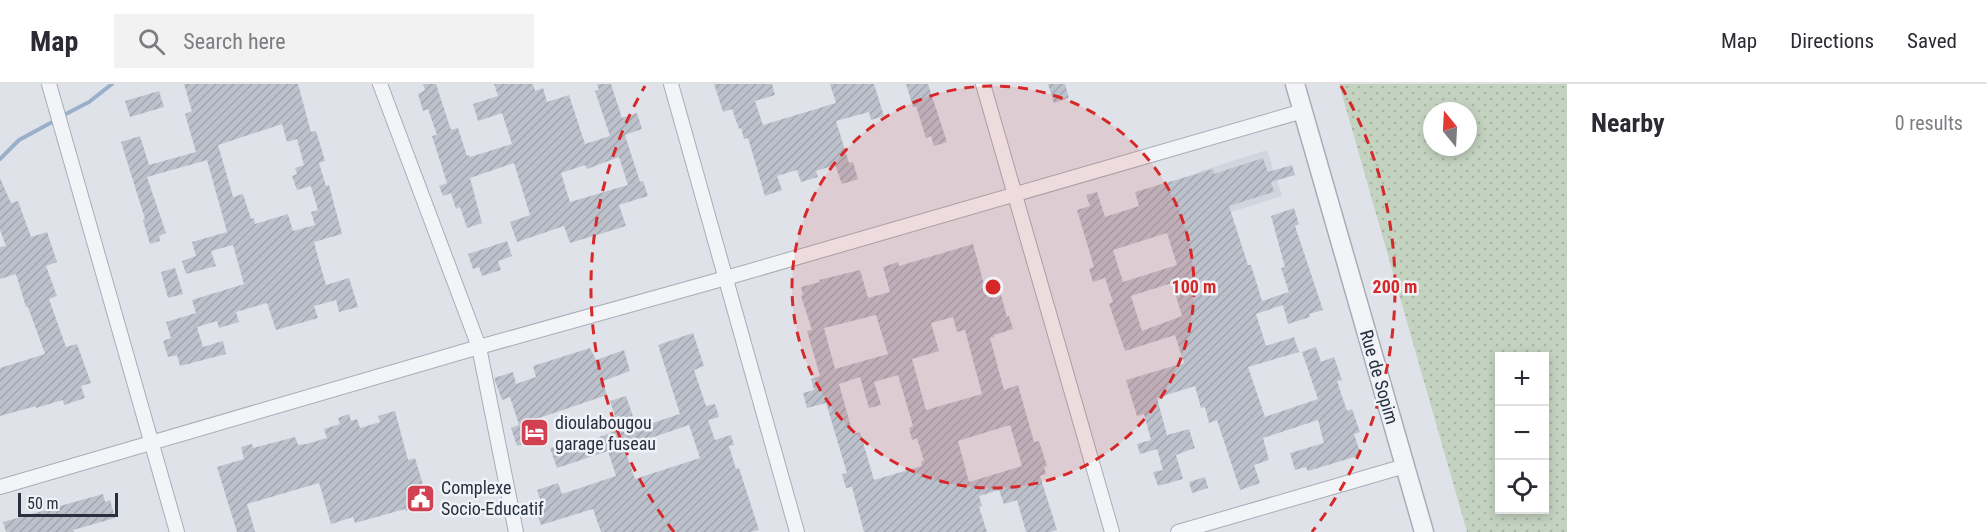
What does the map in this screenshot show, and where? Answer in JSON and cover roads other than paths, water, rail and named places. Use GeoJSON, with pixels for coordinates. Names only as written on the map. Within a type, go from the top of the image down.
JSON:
{"type":"FeatureCollection","features":[{"type":"Feature","properties":{"kind":"street"},"geometry":{"type":"LineString","coordinates":[[49,84],[177,532]]}},
{"type":"Feature","properties":{"kind":"street"},"geometry":{"type":"LineString","coordinates":[[380,84],[479,347],[516,532]]}},
{"type":"Feature","properties":{"kind":"street"},"geometry":{"type":"LineString","coordinates":[[671,84],[797,532]]}},
{"type":"Feature","properties":{"kind":"street"},"geometry":{"type":"LineString","coordinates":[[983,84],[1112,532]]}},
{"type":"Feature","properties":{"kind":"street","name":"Rue de Sopim"},"geometry":{"type":"LineString","coordinates":[[1295,84],[1424,532]]}},
{"type":"Feature","properties":{"kind":"street"},"geometry":{"type":"LineString","coordinates":[[0,487],[1303,111]]}},
{"type":"Feature","properties":{"kind":"street"},"geometry":{"type":"LineString","coordinates":[[1178,532],[1405,466]]}},
{"type":"Feature","properties":{"kind":"waterway"},"geometry":{"type":"LineString","coordinates":[[62,116],[89,102],[112,84]]}},
{"type":"Feature","properties":{"kind":"waterway"},"geometry":{"type":"LineString","coordinates":[[0,159],[19,140],[56,120]]}},
{"type":"Feature","properties":{"kind":"place","name":"dioulabougou garage fuseau"},"geometry":{"type":"Point","coordinates":[534,433]}},
{"type":"Feature","properties":{"kind":"place","name":"Complexe Socio-Educatif"},"geometry":{"type":"Point","coordinates":[420,498]}}]}
